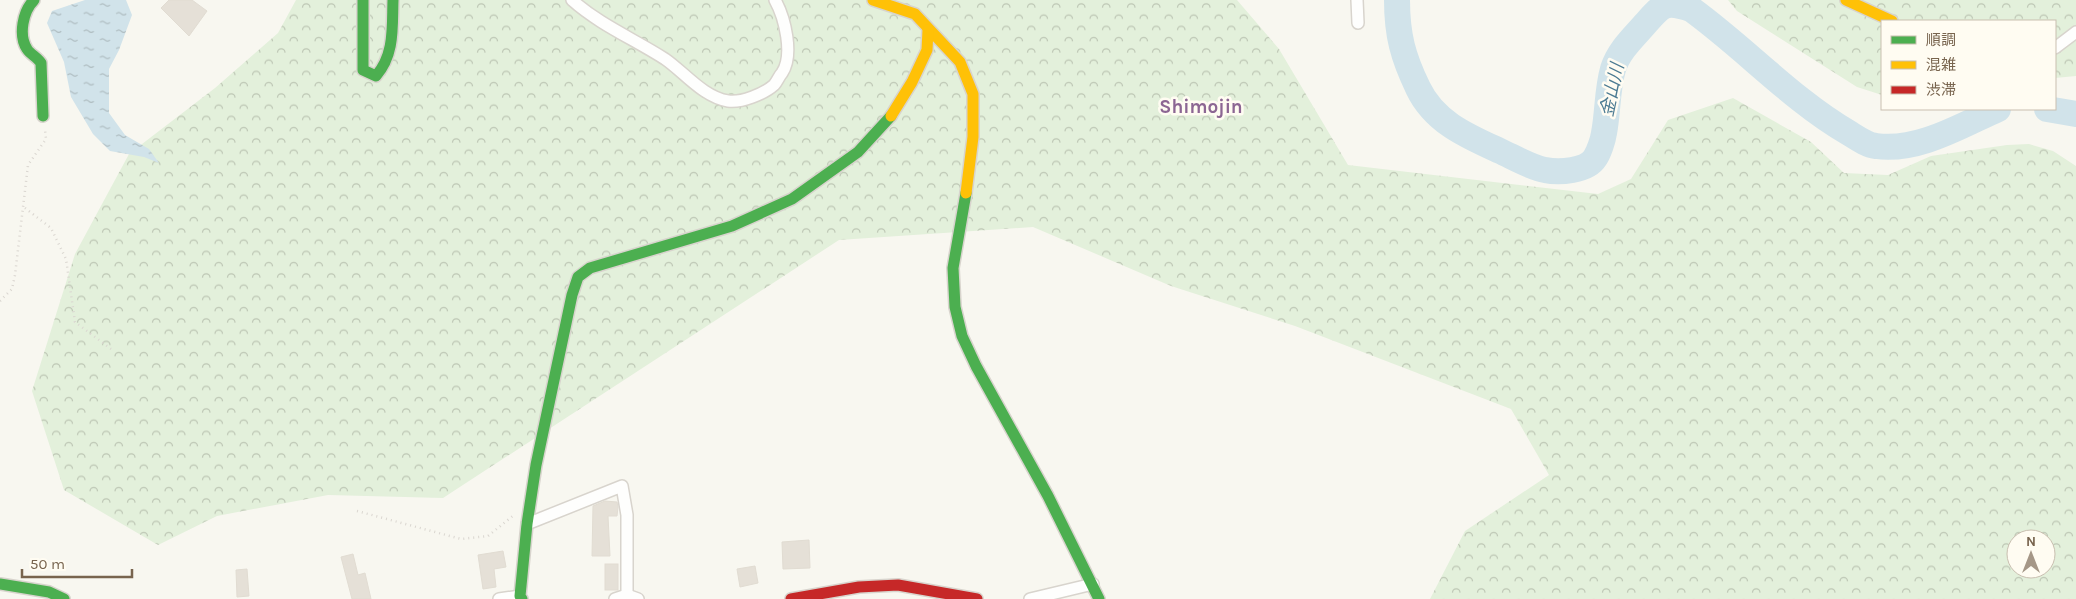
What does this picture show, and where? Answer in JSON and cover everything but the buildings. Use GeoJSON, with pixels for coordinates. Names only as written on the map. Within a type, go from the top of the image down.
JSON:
{"type":"FeatureCollection","features":[{"type":"Feature","properties":{"kind":"street"},"geometry":{"type":"LineString","coordinates":[[34,0],[26,9],[24,38],[28,50],[41,63],[44,116]]}},
{"type":"Feature","properties":{"kind":"street"},"geometry":{"type":"LineString","coordinates":[[363,0],[363,70],[376,76],[384,69],[390,54],[393,0]]}},
{"type":"Feature","properties":{"kind":"street"},"geometry":{"type":"LineString","coordinates":[[572,0],[588,14],[665,59],[708,93],[728,101],[754,97],[774,85],[787,65],[787,36],[780,9],[775,0]]}},
{"type":"Feature","properties":{"kind":"street"},"geometry":{"type":"LineString","coordinates":[[873,0],[915,14],[960,62],[973,94],[974,137],[970,172],[953,268],[955,307],[962,336],[1093,584],[1099,599]]}},
{"type":"Feature","properties":{"kind":"street"},"geometry":{"type":"LineString","coordinates":[[1357,0],[1358,23]]}},
{"type":"Feature","properties":{"kind":"street"},"geometry":{"type":"LineString","coordinates":[[1846,0],[1890,20]]}},
{"type":"Feature","properties":{"kind":"street"},"geometry":{"type":"LineString","coordinates":[[499,599],[521,598],[527,524],[536,465],[572,295],[578,277],[590,268],[600,264],[732,226],[792,199],[858,152],[888,120],[912,82],[927,50],[928,30]]}},
{"type":"Feature","properties":{"kind":"street"},"geometry":{"type":"LineString","coordinates":[[2056,47],[2076,32]]}},
{"type":"Feature","properties":{"kind":"street"},"geometry":{"type":"LineString","coordinates":[[527,524],[622,486],[627,514],[633,597],[614,599]]}},
{"type":"Feature","properties":{"kind":"street"},"geometry":{"type":"LineString","coordinates":[[0,584],[49,592],[64,599]]}},
{"type":"Feature","properties":{"kind":"street"},"geometry":{"type":"LineString","coordinates":[[1030,599],[1093,584]]}},
{"type":"Feature","properties":{"kind":"street"},"geometry":{"type":"LineString","coordinates":[[791,599],[859,587],[898,585],[977,599]]}},
{"type":"Feature","properties":{"kind":"path"},"geometry":{"type":"LineString","coordinates":[[0,301],[12,289],[28,165],[46,139],[44,116]]}},
{"type":"Feature","properties":{"kind":"path"},"geometry":{"type":"LineString","coordinates":[[24,207],[51,228],[66,259],[75,322],[111,350]]}},
{"type":"Feature","properties":{"kind":"path"},"geometry":{"type":"LineString","coordinates":[[357,511],[461,540],[488,536],[516,513]]}},
{"type":"Feature","properties":{"kind":"green space"},"geometry":{"type":"Polygon","coordinates":[[[296,0],[1237,0],[1279,49],[1348,165],[1598,194],[1631,179],[1668,120],[1733,98],[1811,142],[1844,173],[1888,175],[1931,156],[2007,145],[2029,144],[2053,151],[2076,166],[2076,599],[1430,599],[1465,531],[1549,475],[1511,409],[1295,326],[1171,286],[1033,227],[839,240],[443,498],[328,495],[217,516],[158,545],[64,490],[32,391],[75,254],[129,154],[215,88],[278,33],[296,0]]]}},
{"type":"Feature","properties":{"kind":"green space"},"geometry":{"type":"Polygon","coordinates":[[[1728,0],[2076,0],[2076,76],[2056,78],[2056,20],[1881,20],[1881,95],[1857,87],[1737,11],[1728,0]]]}},
{"type":"Feature","properties":{"kind":"water"},"geometry":{"type":"Polygon","coordinates":[[[85,0],[126,0],[132,15],[119,50],[109,69],[109,113],[125,135],[149,149],[159,163],[144,157],[110,151],[93,134],[71,97],[64,62],[47,23],[52,11],[85,0]]]}},
{"type":"Feature","properties":{"kind":"waterway","name":"金山川"},"geometry":{"type":"LineString","coordinates":[[1397,0],[1398,24],[1408,66],[1418,88],[1433,110],[1453,127],[1476,140],[1528,165],[1545,170],[1572,170],[1586,166],[1595,158],[1603,136],[1610,85],[1616,62],[1627,44],[1652,17],[1661,8],[1670,5],[1691,9],[1788,90],[1828,120],[1866,143],[1892,147],[1924,141],[1996,110]]}},
{"type":"Feature","properties":{"kind":"waterway","name":"金山川"},"geometry":{"type":"LineString","coordinates":[[2053,110],[2076,114]]}},
{"type":"Feature","properties":{"kind":"traffic: fast"},"geometry":{"type":"LineString","coordinates":[[34,0],[27,10],[22,30],[27,49],[41,63],[43,116]]}},
{"type":"Feature","properties":{"kind":"traffic: fast"},"geometry":{"type":"LineString","coordinates":[[363,0],[363,70],[376,76],[387,59],[391,40],[393,0]]}},
{"type":"Feature","properties":{"kind":"traffic: fast"},"geometry":{"type":"LineString","coordinates":[[522,599],[520,596],[527,524],[536,465],[572,295],[578,277],[590,268],[732,226],[792,199],[858,152],[891,116]]}},
{"type":"Feature","properties":{"kind":"traffic: fast"},"geometry":{"type":"LineString","coordinates":[[966,193],[953,268],[955,307],[962,336],[976,366],[1048,496],[1099,599]]}},
{"type":"Feature","properties":{"kind":"traffic: fast"},"geometry":{"type":"LineString","coordinates":[[0,584],[49,592],[64,599]]}},
{"type":"Feature","properties":{"kind":"traffic: slow"},"geometry":{"type":"LineString","coordinates":[[873,0],[915,14],[960,62],[973,94],[973,137],[966,193]]}},
{"type":"Feature","properties":{"kind":"traffic: slow"},"geometry":{"type":"LineString","coordinates":[[1846,0],[1890,20]]}},
{"type":"Feature","properties":{"kind":"traffic: slow"},"geometry":{"type":"LineString","coordinates":[[891,116],[912,82],[927,50],[928,30]]}},
{"type":"Feature","properties":{"kind":"traffic: jam"},"geometry":{"type":"LineString","coordinates":[[791,599],[859,587],[898,585],[977,599]]}},
{"type":"Feature","properties":{"kind":"district","name":"Shimojin"},"geometry":{"type":"Point","coordinates":[1201,106]}}]}
